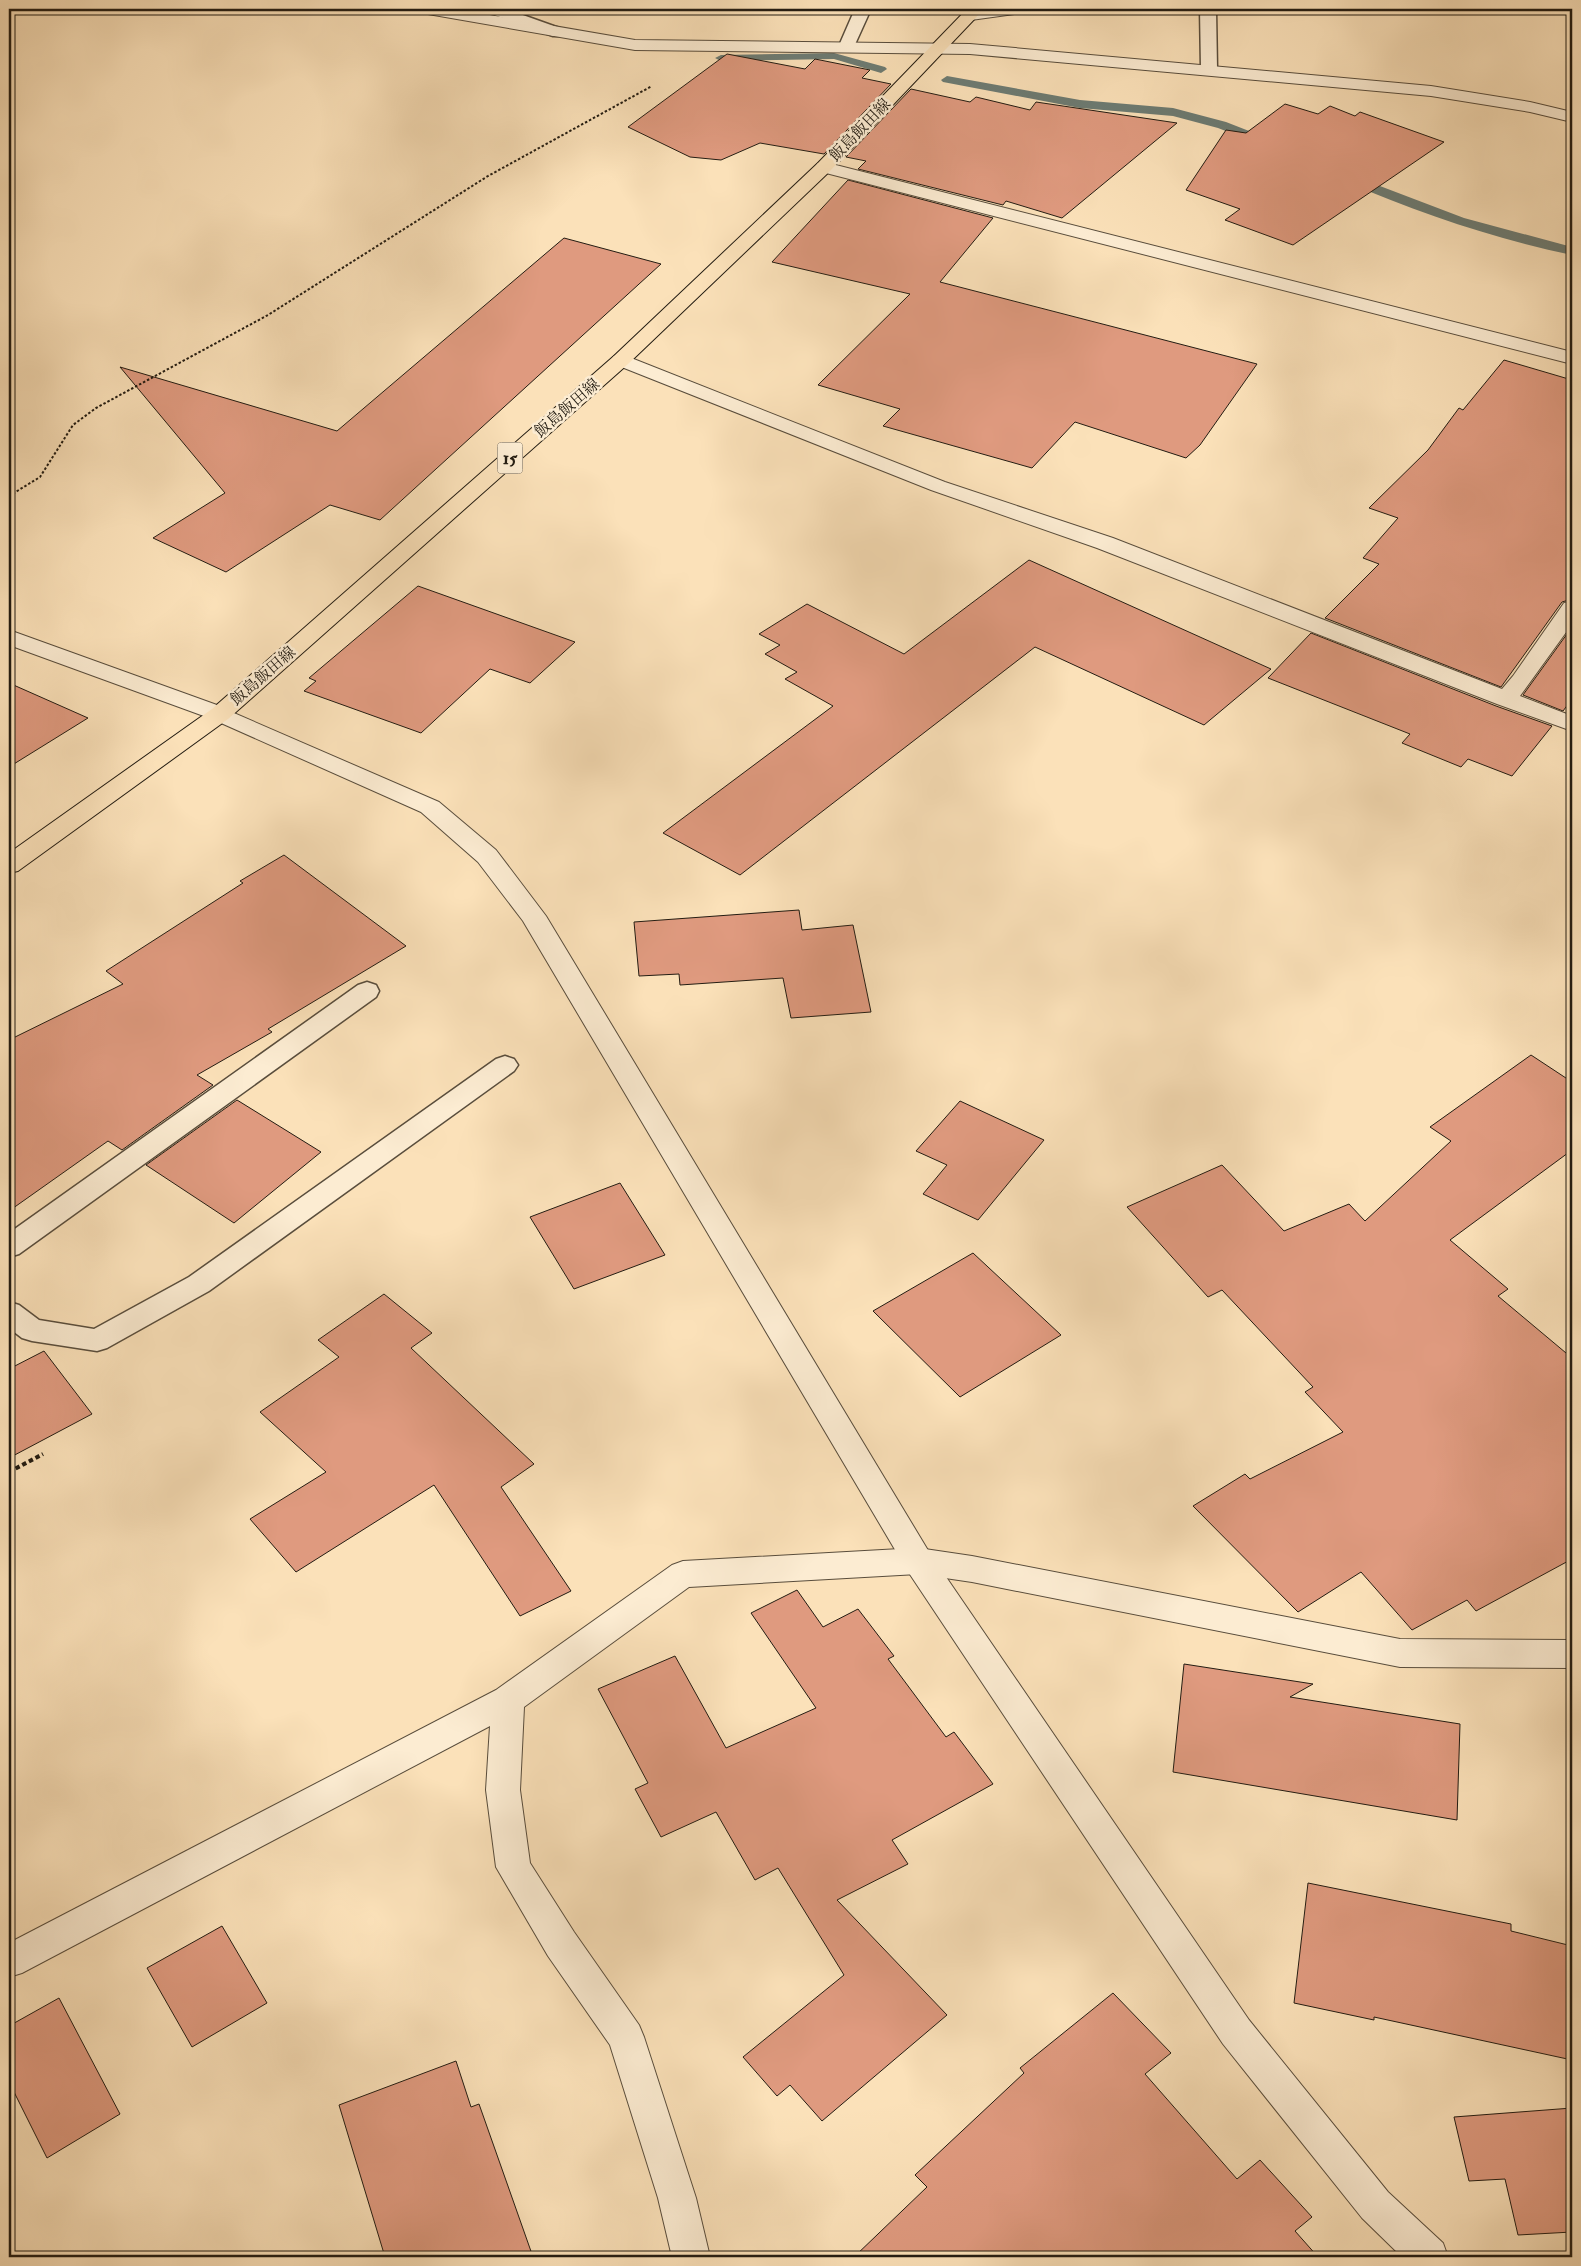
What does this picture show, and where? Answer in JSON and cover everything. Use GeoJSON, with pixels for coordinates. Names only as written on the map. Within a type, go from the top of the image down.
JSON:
{"type":"FeatureCollection","features":[{"type":"Feature","properties":{"kind":"main road","name":"飯島飯田線"},"geometry":{"type":"LineString","coordinates":[[9,866],[220,714],[621,360],[824,167],[940,49],[973,12]]}},
{"type":"Feature","properties":{"kind":"street"},"geometry":{"type":"LineString","coordinates":[[428,9],[635,45],[970,49],[1209,69],[1431,91],[1530,107],[1572,117]]}},
{"type":"Feature","properties":{"kind":"street"},"geometry":{"type":"LineString","coordinates":[[973,12],[1016,9]]}},
{"type":"Feature","properties":{"kind":"street"},"geometry":{"type":"LineString","coordinates":[[824,167],[1572,358]]}},
{"type":"Feature","properties":{"kind":"street"},"geometry":{"type":"LineString","coordinates":[[621,360],[938,486],[1105,543],[1572,724]]}},
{"type":"Feature","properties":{"kind":"street"},"geometry":{"type":"LineString","coordinates":[[1505,699],[1521,681],[1572,608]]}},
{"type":"Feature","properties":{"kind":"street"},"geometry":{"type":"LineString","coordinates":[[9,637],[220,714],[430,807],[487,856],[533,916],[918,1561],[1236,2032],[1375,2206],[1429,2257]]}},
{"type":"Feature","properties":{"kind":"street"},"geometry":{"type":"LineString","coordinates":[[9,1961],[508,1700],[683,1574],[918,1561],[972,1569],[1400,1653],[1572,1654]]}},
{"type":"Feature","properties":{"kind":"street"},"geometry":{"type":"LineString","coordinates":[[508,1700],[503,1790],[513,1867],[561,1944],[626,2038],[677,2198],[691,2257]]}},
{"type":"Feature","properties":{"kind":"lane"},"geometry":{"type":"LineString","coordinates":[[492,9],[559,33]]}},
{"type":"Feature","properties":{"kind":"lane"},"geometry":{"type":"LineString","coordinates":[[846,48],[862,9]]}},
{"type":"Feature","properties":{"kind":"lane"},"geometry":{"type":"LineString","coordinates":[[1208,9],[1209,69]]}},
{"type":"Feature","properties":{"kind":"lane"},"geometry":{"type":"LineString","coordinates":[[9,1247],[367,991]]}},
{"type":"Feature","properties":{"kind":"lane"},"geometry":{"type":"LineString","coordinates":[[9,1313],[32,1330],[97,1340],[199,1284],[505,1065]]}},
{"type":"Feature","properties":{"kind":"path"},"geometry":{"type":"LineString","coordinates":[[9,496],[40,477],[74,425],[96,408],[268,315],[488,176],[658,83]]}},
{"type":"Feature","properties":{"kind":"path"},"geometry":{"type":"LineString","coordinates":[[9,1472],[43,1454]]}},
{"type":"Feature","properties":{"kind":"building"},"geometry":{"type":"Polygon","coordinates":[[[727,54],[805,69],[815,59],[870,70],[862,78],[891,84],[824,154],[760,143],[721,160],[690,157],[628,127],[727,54]]]}},
{"type":"Feature","properties":{"kind":"building"},"geometry":{"type":"Polygon","coordinates":[[[911,89],[970,102],[976,97],[1030,110],[1036,102],[1177,123],[1062,218],[1006,201],[1003,205],[858,169],[866,161],[846,157],[911,89]]]}},
{"type":"Feature","properties":{"kind":"building"},"geometry":{"type":"Polygon","coordinates":[[[1285,104],[1318,114],[1330,106],[1355,116],[1360,112],[1444,142],[1293,245],[1225,220],[1240,209],[1186,190],[1226,130],[1246,133],[1285,104]]]}},
{"type":"Feature","properties":{"kind":"building"},"geometry":{"type":"Polygon","coordinates":[[[848,180],[993,218],[940,282],[1257,364],[1200,445],[1186,458],[1075,422],[1032,468],[883,426],[900,409],[818,385],[910,294],[772,262],[848,180]]]}},
{"type":"Feature","properties":{"kind":"building"},"geometry":{"type":"Polygon","coordinates":[[[564,238],[661,264],[380,520],[330,505],[226,572],[153,538],[225,493],[120,367],[337,431],[564,238]]]}},
{"type":"Feature","properties":{"kind":"building"},"geometry":{"type":"Polygon","coordinates":[[[1504,360],[1572,380],[1572,599],[1562,602],[1501,687],[1325,618],[1379,564],[1363,558],[1398,518],[1369,508],[1428,450],[1459,408],[1463,410],[1504,360]]]}},
{"type":"Feature","properties":{"kind":"building"},"geometry":{"type":"Polygon","coordinates":[[[1029,560],[1271,669],[1204,725],[1035,647],[740,875],[663,833],[833,706],[785,679],[797,672],[765,654],[780,645],[759,634],[807,604],[904,654],[1029,560]]]}},
{"type":"Feature","properties":{"kind":"building"},"geometry":{"type":"Polygon","coordinates":[[[418,586],[575,642],[530,683],[490,669],[421,733],[304,691],[316,681],[309,678],[418,586]]]}},
{"type":"Feature","properties":{"kind":"building"},"geometry":{"type":"Polygon","coordinates":[[[1572,627],[1572,699],[1563,711],[1523,695],[1572,627]]]}},
{"type":"Feature","properties":{"kind":"building"},"geometry":{"type":"Polygon","coordinates":[[[1311,633],[1496,706],[1552,726],[1512,776],[1468,759],[1461,767],[1402,743],[1410,734],[1268,678],[1311,633]]]}},
{"type":"Feature","properties":{"kind":"building"},"geometry":{"type":"Polygon","coordinates":[[[9,683],[88,718],[9,767],[9,683]]]}},
{"type":"Feature","properties":{"kind":"building"},"geometry":{"type":"Polygon","coordinates":[[[284,855],[406,946],[268,1029],[272,1032],[197,1075],[213,1085],[122,1150],[108,1141],[9,1211],[9,1040],[123,984],[106,971],[243,883],[240,881],[284,855]]]}},
{"type":"Feature","properties":{"kind":"building"},"geometry":{"type":"Polygon","coordinates":[[[799,910],[802,930],[853,925],[871,1012],[791,1018],[783,978],[680,985],[679,974],[639,976],[634,922],[799,910]]]}},
{"type":"Feature","properties":{"kind":"building"},"geometry":{"type":"Polygon","coordinates":[[[1531,1055],[1572,1082],[1572,1150],[1450,1240],[1508,1289],[1498,1296],[1572,1358],[1572,1559],[1476,1611],[1467,1600],[1412,1630],[1361,1572],[1298,1612],[1193,1506],[1245,1474],[1250,1479],[1343,1432],[1305,1392],[1313,1387],[1222,1290],[1208,1297],[1127,1207],[1222,1165],[1284,1231],[1349,1204],[1365,1221],[1451,1141],[1430,1127],[1531,1055]]]}},
{"type":"Feature","properties":{"kind":"building"},"geometry":{"type":"Polygon","coordinates":[[[237,1100],[321,1152],[234,1223],[146,1165],[237,1100]]]}},
{"type":"Feature","properties":{"kind":"building"},"geometry":{"type":"Polygon","coordinates":[[[960,1101],[1044,1140],[978,1220],[923,1194],[947,1165],[916,1151],[960,1101]]]}},
{"type":"Feature","properties":{"kind":"building"},"geometry":{"type":"Polygon","coordinates":[[[620,1183],[665,1255],[574,1289],[530,1217],[620,1183]]]}},
{"type":"Feature","properties":{"kind":"building"},"geometry":{"type":"Polygon","coordinates":[[[973,1253],[1061,1335],[960,1397],[873,1311],[973,1253]]]}},
{"type":"Feature","properties":{"kind":"building"},"geometry":{"type":"Polygon","coordinates":[[[384,1294],[432,1333],[411,1348],[534,1464],[501,1487],[571,1591],[520,1616],[434,1485],[296,1572],[250,1519],[326,1472],[260,1412],[339,1357],[318,1340],[384,1294]]]}},
{"type":"Feature","properties":{"kind":"building"},"geometry":{"type":"Polygon","coordinates":[[[44,1351],[92,1414],[9,1458],[9,1369],[44,1351]]]}},
{"type":"Feature","properties":{"kind":"building"},"geometry":{"type":"Polygon","coordinates":[[[797,1590],[823,1627],[858,1609],[894,1656],[888,1659],[946,1737],[954,1732],[993,1784],[892,1840],[908,1864],[837,1900],[947,2015],[822,2121],[790,2085],[777,2096],[743,2057],[844,1975],[778,1868],[755,1880],[716,1812],[661,1837],[635,1789],[648,1783],[598,1689],[675,1656],[726,1748],[816,1708],[751,1613],[797,1590]]]}},
{"type":"Feature","properties":{"kind":"building"},"geometry":{"type":"Polygon","coordinates":[[[1184,1664],[1313,1684],[1290,1697],[1460,1724],[1457,1820],[1173,1772],[1184,1664]]]}},
{"type":"Feature","properties":{"kind":"building"},"geometry":{"type":"Polygon","coordinates":[[[1308,1883],[1511,1924],[1511,1931],[1572,1946],[1572,2060],[1374,2017],[1374,2020],[1294,2003],[1308,1883]]]}},
{"type":"Feature","properties":{"kind":"building"},"geometry":{"type":"Polygon","coordinates":[[[222,1926],[267,2003],[192,2047],[147,1968],[222,1926]]]}},
{"type":"Feature","properties":{"kind":"building"},"geometry":{"type":"Polygon","coordinates":[[[1113,1993],[1171,2053],[1145,2074],[1237,2179],[1260,2160],[1312,2217],[1295,2231],[1318,2257],[854,2257],[927,2187],[915,2175],[1024,2073],[1020,2068],[1113,1993]]]}},
{"type":"Feature","properties":{"kind":"building"},"geometry":{"type":"Polygon","coordinates":[[[59,1998],[120,2114],[47,2158],[9,2082],[9,2026],[59,1998]]]}},
{"type":"Feature","properties":{"kind":"building"},"geometry":{"type":"Polygon","coordinates":[[[456,2061],[471,2107],[479,2104],[533,2257],[385,2257],[339,2105],[456,2061]]]}},
{"type":"Feature","properties":{"kind":"building"},"geometry":{"type":"Polygon","coordinates":[[[1572,2108],[1572,2232],[1518,2235],[1505,2179],[1469,2181],[1454,2117],[1572,2108]]]}},
{"type":"Feature","properties":{"kind":"waterway"},"geometry":{"type":"LineString","coordinates":[[721,58],[834,56],[881,69]]}},
{"type":"Feature","properties":{"kind":"waterway"},"geometry":{"type":"LineString","coordinates":[[947,80],[1080,104],[1173,112],[1222,125],[1263,141]]}},
{"type":"Feature","properties":{"kind":"waterway"},"geometry":{"type":"LineString","coordinates":[[1351,179],[1460,221],[1572,251]]}}]}
